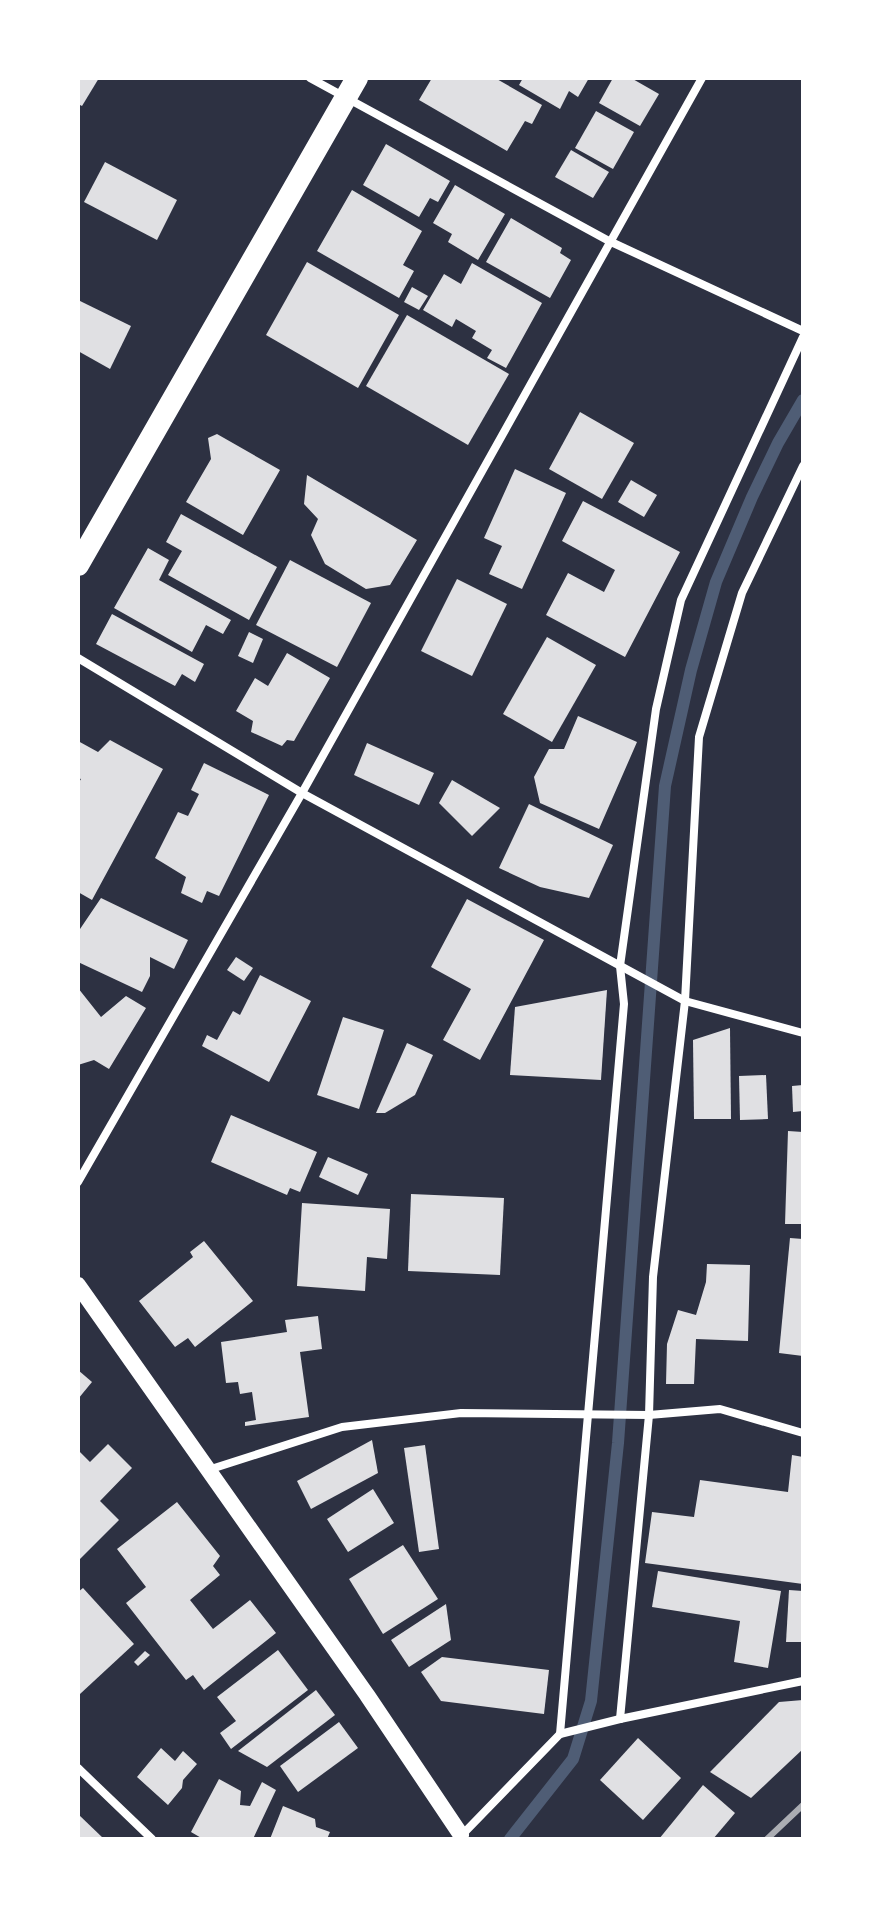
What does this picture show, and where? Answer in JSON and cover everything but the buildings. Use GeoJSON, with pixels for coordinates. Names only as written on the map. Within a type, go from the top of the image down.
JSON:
{"type":"FeatureCollection","features":[{"type":"Feature","properties":{"kind":"highway"},"geometry":{"type":"LineString","coordinates":[[78,565],[352,88]]}},
{"type":"Feature","properties":{"kind":"main road"},"geometry":{"type":"LineString","coordinates":[[78,1285],[367,1695],[460,1837]]}},
{"type":"Feature","properties":{"kind":"street"},"geometry":{"type":"LineString","coordinates":[[310,78],[352,88],[609,241],[803,331]]}},
{"type":"Feature","properties":{"kind":"street"},"geometry":{"type":"LineString","coordinates":[[78,1182],[302,793],[702,78]]}},
{"type":"Feature","properties":{"kind":"street"},"geometry":{"type":"LineString","coordinates":[[560,1734],[624,1004],[620,966],[656,709],[681,600],[803,337]]}},
{"type":"Feature","properties":{"kind":"street"},"geometry":{"type":"LineString","coordinates":[[620,1719],[649,1415],[653,1277],[685,1001],[699,737],[742,593],[803,466]]}},
{"type":"Feature","properties":{"kind":"street"},"geometry":{"type":"LineString","coordinates":[[78,658],[302,793],[685,1001],[803,1033]]}},
{"type":"Feature","properties":{"kind":"street"},"geometry":{"type":"LineString","coordinates":[[208,1470],[342,1427],[461,1413],[649,1415],[720,1409],[803,1433]]}},
{"type":"Feature","properties":{"kind":"street"},"geometry":{"type":"LineString","coordinates":[[460,1837],[560,1734],[803,1681]]}},
{"type":"Feature","properties":{"kind":"street"},"geometry":{"type":"LineString","coordinates":[[78,1768],[152,1839]]}},
{"type":"Feature","properties":{"kind":"waterway"},"geometry":{"type":"LineString","coordinates":[[510,1839],[573,1759],[591,1701],[618,1443],[665,786],[691,670],[716,582],[752,497],[803,400]]}},
{"type":"Feature","properties":{"kind":"railway"},"geometry":{"type":"LineString","coordinates":[[767,1839],[803,1805]]}}]}
